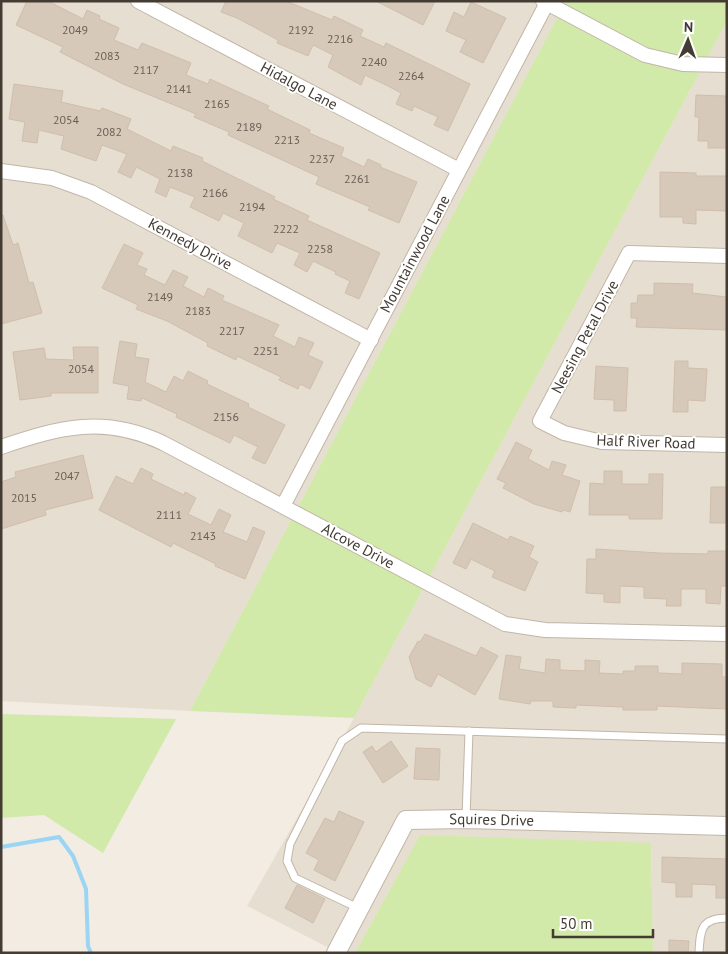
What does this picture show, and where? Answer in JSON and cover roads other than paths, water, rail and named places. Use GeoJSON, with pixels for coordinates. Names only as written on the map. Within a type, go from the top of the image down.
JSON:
{"type":"FeatureCollection","features":[{"type":"Feature","properties":{"kind":"street","name":"Hidalgo Lane"},"geometry":{"type":"LineString","coordinates":[[138,1],[459,170]]}},
{"type":"Feature","properties":{"kind":"street","name":"Mountainwood Lane"},"geometry":{"type":"LineString","coordinates":[[283,506],[546,2]]}},
{"type":"Feature","properties":{"kind":"street"},"geometry":{"type":"LineString","coordinates":[[546,2],[645,55],[683,64],[727,65]]}},
{"type":"Feature","properties":{"kind":"street","name":"Kennedy Drive"},"geometry":{"type":"LineString","coordinates":[[1,171],[46,176],[91,192],[370,340]]}},
{"type":"Feature","properties":{"kind":"street","name":"Neesing Petal Drive"},"geometry":{"type":"LineString","coordinates":[[540,421],[629,253],[727,256]]}},
{"type":"Feature","properties":{"kind":"street","name":"Half River Road"},"geometry":{"type":"LineString","coordinates":[[540,421],[564,433],[602,442],[727,445]]}},
{"type":"Feature","properties":{"kind":"street","name":"Alcove Drive"},"geometry":{"type":"LineString","coordinates":[[2,444],[66,428],[96,426],[123,429],[159,441],[506,624],[545,630],[727,634]]}},
{"type":"Feature","properties":{"kind":"street","name":"Squires Drive"},"geometry":{"type":"LineString","coordinates":[[336,953],[406,820],[466,819],[727,826]]}},
{"type":"Feature","properties":{"kind":"lane"},"geometry":{"type":"LineString","coordinates":[[358,908],[295,878],[287,861],[290,844],[342,741],[361,728],[727,739]]}},
{"type":"Feature","properties":{"kind":"lane"},"geometry":{"type":"LineString","coordinates":[[466,819],[470,731]]}},
{"type":"Feature","properties":{"kind":"lane"},"geometry":{"type":"LineString","coordinates":[[699,953],[700,933],[705,924],[713,919],[727,918]]}},
{"type":"Feature","properties":{"kind":"waterway"},"geometry":{"type":"LineString","coordinates":[[1,847],[59,837],[73,856],[86,889],[88,946],[91,953]]}}]}
